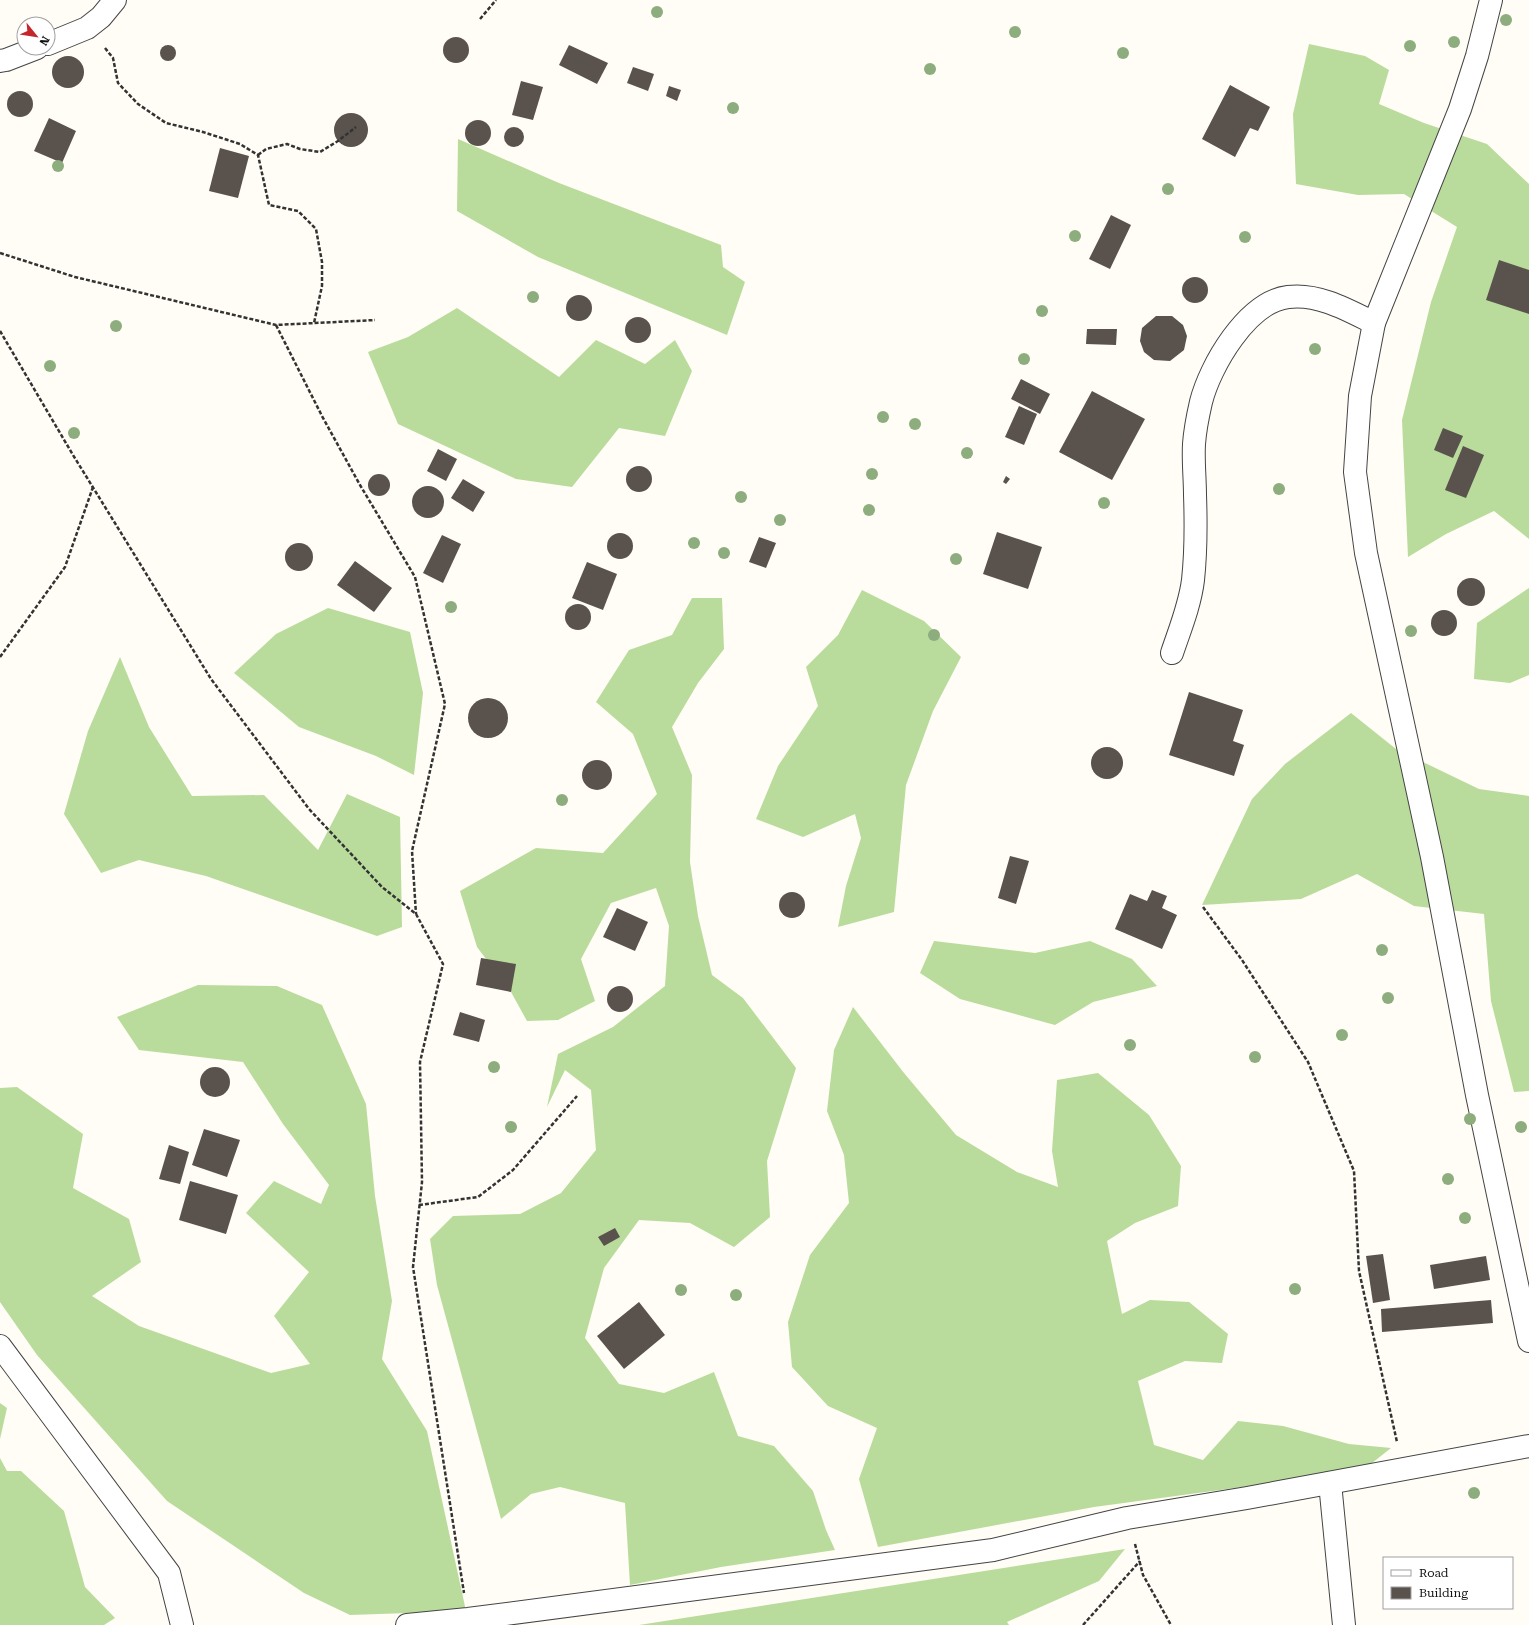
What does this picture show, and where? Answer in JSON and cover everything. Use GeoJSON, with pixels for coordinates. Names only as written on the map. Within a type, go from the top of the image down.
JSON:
{"type":"FeatureCollection","features":[{"type":"Feature","properties":{"kind":"street"},"geometry":{"type":"LineString","coordinates":[[56,41],[87,28],[101,17],[115,0]]}},
{"type":"Feature","properties":{"kind":"street"},"geometry":{"type":"LineString","coordinates":[[1491,0],[1477,56],[1460,109],[1374,323],[1360,396],[1354,472],[1366,553],[1432,857],[1478,1095],[1529,1341]]}},
{"type":"Feature","properties":{"kind":"street"},"geometry":{"type":"LineString","coordinates":[[0,61],[16,56]]}},
{"type":"Feature","properties":{"kind":"street"},"geometry":{"type":"LineString","coordinates":[[1172,653],[1185,616],[1193,581],[1196,516],[1194,444],[1201,401],[1227,345],[1255,312],[1268,304],[1286,297],[1306,296],[1324,301],[1374,323]]}},
{"type":"Feature","properties":{"kind":"street"},"geometry":{"type":"LineString","coordinates":[[0,1346],[169,1573],[182,1625]]}},
{"type":"Feature","properties":{"kind":"street"},"geometry":{"type":"LineString","coordinates":[[407,1625],[468,1619],[993,1550],[1126,1518],[1330,1483],[1529,1446]]}},
{"type":"Feature","properties":{"kind":"street"},"geometry":{"type":"LineString","coordinates":[[1330,1483],[1344,1625]]}},
{"type":"Feature","properties":{"kind":"path"},"geometry":{"type":"LineString","coordinates":[[480,19],[496,0]]}},
{"type":"Feature","properties":{"kind":"path"},"geometry":{"type":"LineString","coordinates":[[87,28],[113,58],[118,83],[138,104],[166,123],[203,132],[240,144],[258,155],[269,204],[298,211],[316,229],[322,262],[322,286],[314,323]]}},
{"type":"Feature","properties":{"kind":"path"},"geometry":{"type":"LineString","coordinates":[[258,155],[266,149],[287,144],[300,149],[320,152],[338,141],[356,127]]}},
{"type":"Feature","properties":{"kind":"path"},"geometry":{"type":"LineString","coordinates":[[0,253],[75,277],[276,325],[375,320]]}},
{"type":"Feature","properties":{"kind":"path"},"geometry":{"type":"LineString","coordinates":[[276,325],[322,416],[360,485],[415,577],[445,704],[412,851],[416,914]]}},
{"type":"Feature","properties":{"kind":"path"},"geometry":{"type":"LineString","coordinates":[[0,330],[93,487],[216,686],[309,809],[382,887],[416,914],[444,964],[420,1062],[422,1182],[413,1267],[468,1619]]}},
{"type":"Feature","properties":{"kind":"path"},"geometry":{"type":"LineString","coordinates":[[0,657],[65,568],[93,487]]}},
{"type":"Feature","properties":{"kind":"path"},"geometry":{"type":"LineString","coordinates":[[1203,907],[1242,960],[1308,1062],[1354,1172],[1359,1271],[1403,1469]]}},
{"type":"Feature","properties":{"kind":"path"},"geometry":{"type":"LineString","coordinates":[[419,1205],[478,1197],[513,1170],[577,1096]]}},
{"type":"Feature","properties":{"kind":"path"},"geometry":{"type":"LineString","coordinates":[[1126,1518],[1143,1574],[1171,1625]]}},
{"type":"Feature","properties":{"kind":"path"},"geometry":{"type":"LineString","coordinates":[[1082,1625],[1140,1561]]}},
{"type":"Feature","properties":{"kind":"green space"},"geometry":{"type":"Polygon","coordinates":[[[1309,44],[1365,56],[1389,70],[1379,104],[1424,123],[1487,144],[1529,184],[1529,539],[1494,511],[1446,534],[1408,557],[1402,420],[1431,302],[1457,227],[1404,194],[1358,195],[1296,184],[1293,114],[1309,44]]]}},
{"type":"Feature","properties":{"kind":"green space"},"geometry":{"type":"Polygon","coordinates":[[[458,139],[559,183],[721,245],[723,267],[745,282],[727,335],[538,257],[457,211],[458,139]]]}},
{"type":"Feature","properties":{"kind":"green space"},"geometry":{"type":"Polygon","coordinates":[[[457,308],[559,377],[596,340],[645,364],[675,340],[692,371],[665,436],[619,428],[572,487],[516,479],[398,424],[368,352],[408,337],[457,308]]]}},
{"type":"Feature","properties":{"kind":"green space"},"geometry":{"type":"Polygon","coordinates":[[[1529,588],[1529,675],[1510,683],[1474,679],[1477,623],[1529,588]]]}},
{"type":"Feature","properties":{"kind":"green space"},"geometry":{"type":"Polygon","coordinates":[[[862,590],[924,621],[961,657],[933,711],[906,785],[894,912],[838,927],[846,886],[861,838],[855,814],[803,837],[756,819],[778,766],[818,706],[806,667],[838,635],[862,590]]]}},
{"type":"Feature","properties":{"kind":"green space"},"geometry":{"type":"Polygon","coordinates":[[[692,598],[722,598],[724,649],[698,683],[672,727],[692,775],[690,862],[698,916],[712,975],[743,998],[796,1068],[767,1161],[770,1217],[734,1247],[690,1223],[639,1220],[604,1268],[585,1338],[619,1384],[664,1393],[714,1372],[738,1436],[774,1446],[813,1491],[826,1530],[835,1550],[721,1567],[630,1585],[625,1503],[560,1487],[531,1494],[501,1519],[437,1285],[430,1239],[453,1216],[520,1214],[561,1193],[596,1150],[591,1090],[565,1070],[547,1107],[558,1054],[613,1027],[665,986],[669,926],[656,888],[611,903],[581,959],[595,1001],[558,1020],[527,1021],[511,992],[477,947],[460,891],[536,848],[603,853],[657,794],[633,734],[596,702],[629,650],[672,635],[692,598]]]}},
{"type":"Feature","properties":{"kind":"green space"},"geometry":{"type":"Polygon","coordinates":[[[328,608],[410,632],[423,693],[414,775],[376,756],[299,727],[234,673],[276,634],[328,608]]]}},
{"type":"Feature","properties":{"kind":"green space"},"geometry":{"type":"Polygon","coordinates":[[[120,657],[149,727],[192,796],[264,795],[318,850],[347,794],[400,817],[402,927],[377,936],[206,876],[139,860],[101,873],[64,814],[88,731],[120,657]]]}},
{"type":"Feature","properties":{"kind":"green space"},"geometry":{"type":"Polygon","coordinates":[[[1351,713],[1396,749],[1479,789],[1529,796],[1529,1091],[1514,1092],[1491,1001],[1484,914],[1414,906],[1357,874],[1301,899],[1202,905],[1252,799],[1285,764],[1351,713]]]}},
{"type":"Feature","properties":{"kind":"green space"},"geometry":{"type":"Polygon","coordinates":[[[934,941],[1035,953],[1090,941],[1132,959],[1157,986],[1093,1002],[1055,1025],[960,999],[920,973],[934,941]]]}},
{"type":"Feature","properties":{"kind":"green space"},"geometry":{"type":"Polygon","coordinates":[[[198,985],[277,986],[322,1005],[366,1104],[375,1196],[392,1301],[382,1359],[427,1431],[466,1611],[350,1615],[304,1593],[167,1501],[37,1355],[0,1302],[0,1088],[17,1087],[83,1134],[73,1188],[129,1219],[141,1262],[92,1296],[139,1326],[271,1373],[310,1364],[274,1316],[309,1272],[246,1213],[274,1181],[321,1204],[329,1185],[283,1124],[243,1062],[139,1050],[117,1017],[198,985]]]}},
{"type":"Feature","properties":{"kind":"green space"},"geometry":{"type":"Polygon","coordinates":[[[853,1007],[904,1073],[956,1135],[1017,1172],[1058,1187],[1052,1151],[1057,1080],[1098,1073],[1149,1115],[1181,1166],[1178,1206],[1135,1223],[1107,1241],[1122,1314],[1150,1300],[1189,1302],[1228,1334],[1222,1363],[1185,1361],[1138,1381],[1154,1445],[1203,1460],[1238,1421],[1283,1426],[1349,1444],[1391,1448],[1362,1471],[1094,1507],[878,1547],[859,1479],[877,1428],[828,1406],[792,1367],[788,1322],[810,1255],[849,1203],[844,1155],[827,1111],[834,1050],[853,1007]]]}},
{"type":"Feature","properties":{"kind":"green space"},"geometry":{"type":"Polygon","coordinates":[[[0,1403],[7,1408],[0,1439],[0,1403]]]}},
{"type":"Feature","properties":{"kind":"green space"},"geometry":{"type":"Polygon","coordinates":[[[0,1458],[7,1471],[21,1471],[64,1511],[85,1587],[115,1618],[104,1625],[0,1625],[0,1458]]]}},
{"type":"Feature","properties":{"kind":"green space"},"geometry":{"type":"Polygon","coordinates":[[[1125,1549],[1099,1581],[1007,1622],[1009,1625],[639,1625],[1125,1549]]]}},
{"type":"Feature","properties":{"kind":"building"},"geometry":{"type":"Polygon","coordinates":[[[456,37],[465,41],[469,50],[465,59],[456,63],[447,59],[443,50],[447,41],[456,37]]]}},
{"type":"Feature","properties":{"kind":"building"},"geometry":{"type":"Polygon","coordinates":[[[165,45],[171,45],[176,50],[174,59],[171,61],[165,61],[160,56],[160,50],[165,45]]]}},
{"type":"Feature","properties":{"kind":"building"},"geometry":{"type":"Polygon","coordinates":[[[569,45],[608,63],[597,84],[559,65],[569,45]]]}},
{"type":"Feature","properties":{"kind":"building"},"geometry":{"type":"Polygon","coordinates":[[[65,56],[71,56],[81,63],[84,72],[83,78],[77,85],[71,88],[65,88],[55,81],[52,75],[52,69],[59,59],[65,56]]]}},
{"type":"Feature","properties":{"kind":"building"},"geometry":{"type":"Polygon","coordinates":[[[633,67],[654,74],[648,91],[627,83],[633,67]]]}},
{"type":"Feature","properties":{"kind":"building"},"geometry":{"type":"Polygon","coordinates":[[[521,81],[543,87],[533,120],[512,115],[521,81]]]}},
{"type":"Feature","properties":{"kind":"building"},"geometry":{"type":"Polygon","coordinates":[[[1230,85],[1270,107],[1258,131],[1250,128],[1235,157],[1202,139],[1230,85]]]}},
{"type":"Feature","properties":{"kind":"building"},"geometry":{"type":"Polygon","coordinates":[[[669,86],[681,90],[677,101],[666,96],[669,86]]]}},
{"type":"Feature","properties":{"kind":"building"},"geometry":{"type":"Polygon","coordinates":[[[20,91],[29,95],[33,104],[29,113],[20,117],[11,113],[7,104],[11,95],[20,91]]]}},
{"type":"Feature","properties":{"kind":"building"},"geometry":{"type":"Polygon","coordinates":[[[348,113],[354,113],[358,114],[365,120],[368,130],[367,137],[361,144],[354,147],[348,147],[344,146],[337,140],[334,133],[334,127],[335,123],[341,116],[348,113]]]}},
{"type":"Feature","properties":{"kind":"building"},"geometry":{"type":"Polygon","coordinates":[[[49,118],[76,131],[62,163],[34,151],[49,118]]]}},
{"type":"Feature","properties":{"kind":"building"},"geometry":{"type":"Polygon","coordinates":[[[478,120],[487,124],[491,133],[487,142],[478,146],[469,142],[465,133],[469,124],[478,120]]]}},
{"type":"Feature","properties":{"kind":"building"},"geometry":{"type":"Polygon","coordinates":[[[510,127],[518,127],[524,133],[524,141],[518,147],[510,147],[504,141],[504,133],[510,127]]]}},
{"type":"Feature","properties":{"kind":"building"},"geometry":{"type":"Polygon","coordinates":[[[220,148],[249,156],[238,198],[209,191],[220,148]]]}},
{"type":"Feature","properties":{"kind":"building"},"geometry":{"type":"Polygon","coordinates":[[[1111,215],[1131,225],[1110,269],[1089,259],[1111,215]]]}},
{"type":"Feature","properties":{"kind":"building"},"geometry":{"type":"Polygon","coordinates":[[[1499,260],[1529,270],[1529,314],[1486,300],[1499,260]]]}},
{"type":"Feature","properties":{"kind":"building"},"geometry":{"type":"Polygon","coordinates":[[[1195,277],[1204,281],[1208,290],[1204,299],[1195,303],[1186,299],[1182,290],[1186,281],[1195,277]]]}},
{"type":"Feature","properties":{"kind":"building"},"geometry":{"type":"Polygon","coordinates":[[[579,295],[588,299],[592,308],[588,317],[579,321],[570,317],[566,308],[570,299],[579,295]]]}},
{"type":"Feature","properties":{"kind":"building"},"geometry":{"type":"Polygon","coordinates":[[[1156,316],[1172,316],[1183,325],[1187,336],[1184,350],[1170,361],[1154,360],[1144,352],[1140,341],[1142,328],[1156,316]]]}},
{"type":"Feature","properties":{"kind":"building"},"geometry":{"type":"Polygon","coordinates":[[[638,317],[647,321],[651,330],[647,339],[638,343],[629,339],[625,330],[629,321],[638,317]]]}},
{"type":"Feature","properties":{"kind":"building"},"geometry":{"type":"Polygon","coordinates":[[[1087,329],[1117,329],[1116,345],[1086,344],[1087,329]]]}},
{"type":"Feature","properties":{"kind":"building"},"geometry":{"type":"Polygon","coordinates":[[[1021,379],[1050,394],[1040,414],[1011,399],[1021,379]]]}},
{"type":"Feature","properties":{"kind":"building"},"geometry":{"type":"Polygon","coordinates":[[[1092,391],[1145,419],[1112,480],[1059,452],[1092,391]]]}},
{"type":"Feature","properties":{"kind":"building"},"geometry":{"type":"Polygon","coordinates":[[[1019,406],[1037,414],[1024,445],[1005,437],[1019,406]]]}},
{"type":"Feature","properties":{"kind":"building"},"geometry":{"type":"Polygon","coordinates":[[[1443,428],[1463,436],[1453,458],[1434,450],[1443,428]]]}},
{"type":"Feature","properties":{"kind":"building"},"geometry":{"type":"Polygon","coordinates":[[[1463,446],[1484,455],[1466,498],[1445,490],[1463,446]]]}},
{"type":"Feature","properties":{"kind":"building"},"geometry":{"type":"Polygon","coordinates":[[[438,449],[457,459],[446,481],[427,471],[438,449]]]}},
{"type":"Feature","properties":{"kind":"building"},"geometry":{"type":"Polygon","coordinates":[[[639,466],[648,470],[652,479],[648,488],[639,492],[630,488],[626,479],[630,470],[639,466]]]}},
{"type":"Feature","properties":{"kind":"building"},"geometry":{"type":"Polygon","coordinates":[[[375,474],[383,474],[390,481],[390,489],[383,496],[375,496],[368,489],[368,481],[375,474]]]}},
{"type":"Feature","properties":{"kind":"building"},"geometry":{"type":"Polygon","coordinates":[[[1006,476],[1010,479],[1006,484],[1003,482],[1006,476]]]}},
{"type":"Feature","properties":{"kind":"building"},"geometry":{"type":"Polygon","coordinates":[[[463,479],[485,492],[473,512],[451,498],[463,479]]]}},
{"type":"Feature","properties":{"kind":"building"},"geometry":{"type":"Polygon","coordinates":[[[425,486],[431,486],[441,493],[444,502],[443,508],[437,515],[431,518],[425,518],[415,511],[412,505],[412,499],[419,489],[425,486]]]}},
{"type":"Feature","properties":{"kind":"building"},"geometry":{"type":"Polygon","coordinates":[[[997,532],[1042,547],[1028,589],[983,574],[997,532]]]}},
{"type":"Feature","properties":{"kind":"building"},"geometry":{"type":"Polygon","coordinates":[[[620,533],[629,537],[633,546],[629,555],[620,559],[611,555],[607,546],[611,537],[620,533]]]}},
{"type":"Feature","properties":{"kind":"building"},"geometry":{"type":"Polygon","coordinates":[[[442,535],[461,544],[443,583],[423,573],[442,535]]]}},
{"type":"Feature","properties":{"kind":"building"},"geometry":{"type":"Polygon","coordinates":[[[759,537],[776,543],[766,568],[749,562],[759,537]]]}},
{"type":"Feature","properties":{"kind":"building"},"geometry":{"type":"Polygon","coordinates":[[[299,543],[309,547],[313,557],[309,567],[299,571],[289,567],[285,557],[289,547],[299,543]]]}},
{"type":"Feature","properties":{"kind":"building"},"geometry":{"type":"Polygon","coordinates":[[[355,561],[392,588],[374,612],[337,585],[355,561]]]}},
{"type":"Feature","properties":{"kind":"building"},"geometry":{"type":"Polygon","coordinates":[[[587,562],[617,574],[603,610],[572,598],[587,562]]]}},
{"type":"Feature","properties":{"kind":"building"},"geometry":{"type":"Polygon","coordinates":[[[1471,578],[1481,582],[1485,592],[1481,602],[1471,606],[1461,602],[1457,592],[1461,582],[1471,578]]]}},
{"type":"Feature","properties":{"kind":"building"},"geometry":{"type":"Polygon","coordinates":[[[578,604],[587,608],[591,617],[587,626],[578,630],[569,626],[565,617],[569,608],[578,604]]]}},
{"type":"Feature","properties":{"kind":"building"},"geometry":{"type":"Polygon","coordinates":[[[1444,610],[1453,614],[1457,623],[1453,632],[1444,636],[1435,632],[1431,623],[1435,614],[1444,610]]]}},
{"type":"Feature","properties":{"kind":"building"},"geometry":{"type":"Polygon","coordinates":[[[1189,692],[1243,710],[1233,741],[1244,745],[1234,776],[1169,755],[1189,692]]]}},
{"type":"Feature","properties":{"kind":"building"},"geometry":{"type":"Polygon","coordinates":[[[492,698],[499,701],[505,707],[508,718],[507,726],[499,735],[492,738],[484,738],[477,735],[469,726],[468,714],[471,707],[480,699],[492,698]]]}},
{"type":"Feature","properties":{"kind":"building"},"geometry":{"type":"Polygon","coordinates":[[[1104,747],[1110,747],[1119,751],[1123,763],[1119,775],[1110,779],[1104,779],[1095,775],[1091,766],[1091,760],[1095,751],[1104,747]]]}},
{"type":"Feature","properties":{"kind":"building"},"geometry":{"type":"Polygon","coordinates":[[[597,760],[608,764],[612,775],[608,786],[597,790],[586,786],[582,775],[586,764],[597,760]]]}},
{"type":"Feature","properties":{"kind":"building"},"geometry":{"type":"Polygon","coordinates":[[[1010,856],[1029,861],[1016,904],[998,898],[1010,856]]]}},
{"type":"Feature","properties":{"kind":"building"},"geometry":{"type":"Polygon","coordinates":[[[1152,890],[1167,896],[1162,908],[1177,915],[1162,949],[1115,929],[1130,894],[1147,901],[1152,890]]]}},
{"type":"Feature","properties":{"kind":"building"},"geometry":{"type":"Polygon","coordinates":[[[792,892],[801,896],[805,905],[801,914],[792,918],[783,914],[779,905],[783,896],[792,892]]]}},
{"type":"Feature","properties":{"kind":"building"},"geometry":{"type":"Polygon","coordinates":[[[617,908],[648,922],[635,951],[603,937],[617,908]]]}},
{"type":"Feature","properties":{"kind":"building"},"geometry":{"type":"Polygon","coordinates":[[[481,958],[516,964],[511,992],[476,985],[481,958]]]}},
{"type":"Feature","properties":{"kind":"building"},"geometry":{"type":"Polygon","coordinates":[[[620,986],[629,990],[633,999],[629,1008],[620,1012],[611,1008],[607,999],[611,990],[620,986]]]}},
{"type":"Feature","properties":{"kind":"building"},"geometry":{"type":"Polygon","coordinates":[[[460,1012],[485,1020],[479,1042],[453,1035],[460,1012]]]}},
{"type":"Feature","properties":{"kind":"building"},"geometry":{"type":"Polygon","coordinates":[[[215,1067],[226,1071],[230,1082],[226,1093],[215,1097],[204,1093],[200,1082],[204,1071],[215,1067]]]}},
{"type":"Feature","properties":{"kind":"building"},"geometry":{"type":"Polygon","coordinates":[[[204,1129],[240,1140],[227,1177],[192,1165],[204,1129]]]}},
{"type":"Feature","properties":{"kind":"building"},"geometry":{"type":"Polygon","coordinates":[[[169,1145],[189,1152],[180,1184],[159,1179],[169,1145]]]}},
{"type":"Feature","properties":{"kind":"building"},"geometry":{"type":"Polygon","coordinates":[[[190,1181],[238,1195],[226,1234],[179,1220],[190,1181]]]}},
{"type":"Feature","properties":{"kind":"building"},"geometry":{"type":"Polygon","coordinates":[[[615,1228],[620,1237],[604,1246],[598,1237],[615,1228]]]}},
{"type":"Feature","properties":{"kind":"building"},"geometry":{"type":"Polygon","coordinates":[[[1383,1254],[1390,1300],[1373,1303],[1366,1256],[1383,1254]]]}},
{"type":"Feature","properties":{"kind":"building"},"geometry":{"type":"Polygon","coordinates":[[[1486,1256],[1490,1280],[1434,1289],[1430,1265],[1486,1256]]]}},
{"type":"Feature","properties":{"kind":"building"},"geometry":{"type":"Polygon","coordinates":[[[1491,1300],[1493,1323],[1382,1332],[1381,1309],[1491,1300]]]}},
{"type":"Feature","properties":{"kind":"building"},"geometry":{"type":"Polygon","coordinates":[[[639,1302],[665,1335],[624,1369],[597,1336],[639,1302]]]}}]}
